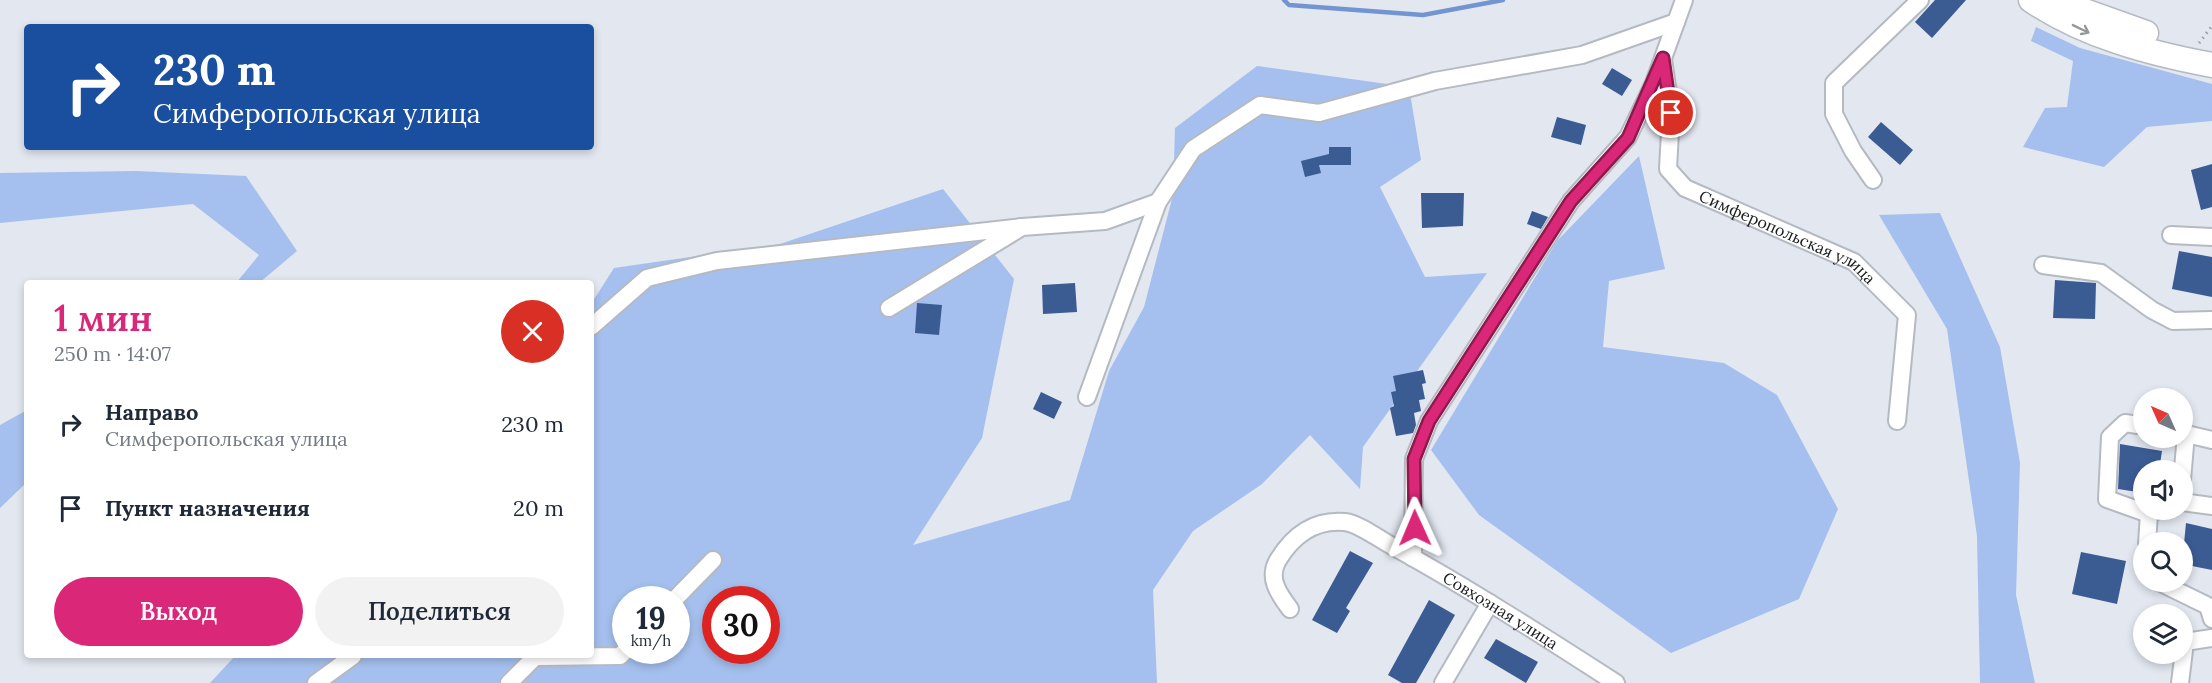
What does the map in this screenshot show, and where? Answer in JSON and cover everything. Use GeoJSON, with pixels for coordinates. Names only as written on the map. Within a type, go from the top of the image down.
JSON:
{"type":"FeatureCollection","features":[{"type":"Feature","properties":{"kind":"highway"},"geometry":{"type":"LineString","coordinates":[[2031,0],[2055,16],[2091,34],[2212,65]]}},
{"type":"Feature","properties":{"kind":"highway"},"geometry":{"type":"LineString","coordinates":[[2062,0],[2076,8],[2139,32],[2212,50]]}},
{"type":"Feature","properties":{"kind":"street","name":"Симферопольская улица"},"geometry":{"type":"LineString","coordinates":[[1413,558],[1414,459],[1429,421],[1571,201],[1628,138],[1663,58],[1684,0]]}},
{"type":"Feature","properties":{"kind":"street"},"geometry":{"type":"LineString","coordinates":[[1873,180],[1853,151],[1834,114],[1834,83],[1920,0]]}},
{"type":"Feature","properties":{"kind":"street"},"geometry":{"type":"LineString","coordinates":[[1087,397],[1158,201],[1193,149],[1260,105],[1319,112],[1435,81],[1582,55],[1676,22]]}},
{"type":"Feature","properties":{"kind":"street","name":"Симферопольская улица"},"geometry":{"type":"LineString","coordinates":[[1663,58],[1671,113],[1668,169],[1685,188],[1854,262],[1906,315],[1897,421]]}},
{"type":"Feature","properties":{"kind":"street"},"geometry":{"type":"LineString","coordinates":[[594,324],[647,278],[717,261],[1022,227],[1105,221],[1158,201]]}},
{"type":"Feature","properties":{"kind":"street"},"geometry":{"type":"LineString","coordinates":[[889,308],[1022,227]]}},
{"type":"Feature","properties":{"kind":"street"},"geometry":{"type":"LineString","coordinates":[[2171,235],[2212,237]]}},
{"type":"Feature","properties":{"kind":"street"},"geometry":{"type":"LineString","coordinates":[[2043,265],[2102,273],[2152,310],[2173,321],[2212,320]]}},
{"type":"Feature","properties":{"kind":"street"},"geometry":{"type":"LineString","coordinates":[[2133,424],[2126,423],[2110,437],[2107,499],[2133,506]]}},
{"type":"Feature","properties":{"kind":"street"},"geometry":{"type":"LineString","coordinates":[[2193,436],[2212,440]]}},
{"type":"Feature","properties":{"kind":"street"},"geometry":{"type":"LineString","coordinates":[[2193,503],[2212,506]]}},
{"type":"Feature","properties":{"kind":"street","name":"Совхозная улица"},"geometry":{"type":"LineString","coordinates":[[1290,609],[1273,581],[1275,566],[1296,536],[1309,528],[1347,522],[1490,603],[1616,683]]}},
{"type":"Feature","properties":{"kind":"street"},"geometry":{"type":"LineString","coordinates":[[688,586],[713,560]]}},
{"type":"Feature","properties":{"kind":"street"},"geometry":{"type":"LineString","coordinates":[[2179,592],[2208,606],[2212,619]]}},
{"type":"Feature","properties":{"kind":"street"},"geometry":{"type":"LineString","coordinates":[[1443,683],[1490,603]]}},
{"type":"Feature","properties":{"kind":"street"},"geometry":{"type":"LineString","coordinates":[[2180,683],[2185,642],[2212,638]]}},
{"type":"Feature","properties":{"kind":"street"},"geometry":{"type":"LineString","coordinates":[[594,656],[612,656]]}},
{"type":"Feature","properties":{"kind":"street"},"geometry":{"type":"LineString","coordinates":[[316,683],[350,658]]}},
{"type":"Feature","properties":{"kind":"street"},"geometry":{"type":"LineString","coordinates":[[508,683],[534,658]]}},
{"type":"Feature","properties":{"kind":"shaded area"},"geometry":{"type":"Polygon","coordinates":[[[2036,27],[2080,48],[2212,84],[2212,121],[2147,127],[2104,167],[2023,147],[2045,108],[2067,107],[2073,61],[2031,41],[2036,27]]]}},
{"type":"Feature","properties":{"kind":"shaded area"},"geometry":{"type":"Polygon","coordinates":[[[1257,66],[1409,87],[1421,160],[1380,187],[1425,277],[1487,273],[1363,447],[1360,489],[1310,435],[1262,484],[1193,531],[1153,590],[1157,683],[210,683],[233,658],[594,658],[594,299],[614,268],[780,244],[943,189],[1014,279],[982,438],[913,545],[1070,500],[1109,371],[1144,307],[1173,195],[1175,128],[1257,66]]]}},
{"type":"Feature","properties":{"kind":"shaded area"},"geometry":{"type":"Polygon","coordinates":[[[1639,156],[1665,269],[1609,281],[1603,347],[1724,363],[1777,395],[1838,509],[1799,599],[1671,653],[1479,515],[1431,450],[1557,241],[1639,156]]]}},
{"type":"Feature","properties":{"kind":"shaded area"},"geometry":{"type":"Polygon","coordinates":[[[136,171],[246,176],[297,251],[263,280],[238,280],[259,255],[193,204],[0,223],[0,173],[136,171]]]}},
{"type":"Feature","properties":{"kind":"shaded area"},"geometry":{"type":"Polygon","coordinates":[[[1940,213],[2000,347],[2020,463],[2016,595],[2035,683],[1980,683],[1977,536],[1947,329],[1879,215],[1940,213]]]}},
{"type":"Feature","properties":{"kind":"shaded area"},"geometry":{"type":"Polygon","coordinates":[[[24,412],[24,485],[0,508],[0,425],[24,412]]]}},
{"type":"Feature","properties":{"kind":"building"},"geometry":{"type":"Polygon","coordinates":[[[1935,0],[1966,0],[1932,38],[1915,22],[1935,0]]]}},
{"type":"Feature","properties":{"kind":"building"},"geometry":{"type":"Polygon","coordinates":[[[1612,68],[1632,80],[1622,96],[1602,84],[1612,68]]]}},
{"type":"Feature","properties":{"kind":"building"},"geometry":{"type":"Polygon","coordinates":[[[1557,117],[1586,125],[1581,145],[1551,137],[1557,117]]]}},
{"type":"Feature","properties":{"kind":"building"},"geometry":{"type":"Polygon","coordinates":[[[1881,122],[1913,150],[1900,165],[1868,137],[1881,122]]]}},
{"type":"Feature","properties":{"kind":"building"},"geometry":{"type":"Polygon","coordinates":[[[1329,147],[1351,147],[1351,165],[1319,165],[1321,173],[1305,177],[1301,161],[1329,154],[1329,147]]]}},
{"type":"Feature","properties":{"kind":"building"},"geometry":{"type":"Polygon","coordinates":[[[2212,164],[2212,207],[2201,210],[2191,170],[2212,164]]]}},
{"type":"Feature","properties":{"kind":"building"},"geometry":{"type":"Polygon","coordinates":[[[1421,193],[1464,193],[1463,226],[1422,228],[1421,193]]]}},
{"type":"Feature","properties":{"kind":"building"},"geometry":{"type":"Polygon","coordinates":[[[1532,211],[1548,217],[1541,229],[1527,224],[1532,211]]]}},
{"type":"Feature","properties":{"kind":"building"},"geometry":{"type":"Polygon","coordinates":[[[2179,251],[2212,257],[2212,297],[2172,289],[2179,251]]]}},
{"type":"Feature","properties":{"kind":"building"},"geometry":{"type":"Polygon","coordinates":[[[2055,280],[2096,283],[2095,319],[2053,318],[2055,280]]]}},
{"type":"Feature","properties":{"kind":"building"},"geometry":{"type":"Polygon","coordinates":[[[1075,283],[1077,312],[1043,314],[1042,285],[1075,283]]]}},
{"type":"Feature","properties":{"kind":"building"},"geometry":{"type":"Polygon","coordinates":[[[917,303],[942,305],[939,335],[915,333],[917,303]]]}},
{"type":"Feature","properties":{"kind":"building"},"geometry":{"type":"Polygon","coordinates":[[[1423,370],[1426,383],[1422,384],[1425,399],[1419,400],[1421,411],[1414,413],[1416,425],[1413,433],[1396,436],[1390,408],[1394,406],[1391,392],[1396,391],[1393,376],[1423,370]]]}},
{"type":"Feature","properties":{"kind":"building"},"geometry":{"type":"Polygon","coordinates":[[[1041,392],[1062,402],[1054,419],[1033,409],[1041,392]]]}},
{"type":"Feature","properties":{"kind":"building"},"geometry":{"type":"Polygon","coordinates":[[[2120,444],[2133,448],[2162,451],[2161,460],[2133,460],[2133,491],[2118,489],[2120,444]]]}},
{"type":"Feature","properties":{"kind":"building"},"geometry":{"type":"Polygon","coordinates":[[[2186,523],[2212,529],[2212,570],[2193,566],[2193,532],[2185,532],[2186,523]]]}},
{"type":"Feature","properties":{"kind":"building"},"geometry":{"type":"Polygon","coordinates":[[[1350,551],[1373,563],[1346,608],[1350,611],[1337,633],[1312,620],[1350,551]]]}},
{"type":"Feature","properties":{"kind":"building"},"geometry":{"type":"Polygon","coordinates":[[[2081,552],[2126,561],[2117,604],[2072,594],[2081,552]]]}},
{"type":"Feature","properties":{"kind":"building"},"geometry":{"type":"Polygon","coordinates":[[[1429,600],[1455,615],[1416,683],[1402,683],[1388,675],[1429,600]]]}},
{"type":"Feature","properties":{"kind":"building"},"geometry":{"type":"Polygon","coordinates":[[[1496,639],[1538,662],[1526,683],[1484,658],[1496,639]]]}},
{"type":"Feature","properties":{"kind":"waterway"},"geometry":{"type":"LineString","coordinates":[[1284,0],[1289,5],[1423,15],[1503,0]]}},
{"type":"Feature","properties":{"kind":"route"},"geometry":{"type":"LineString","coordinates":[[1415,528],[1414,459],[1429,421],[1571,201],[1628,138],[1663,58],[1671,113]]}}]}
